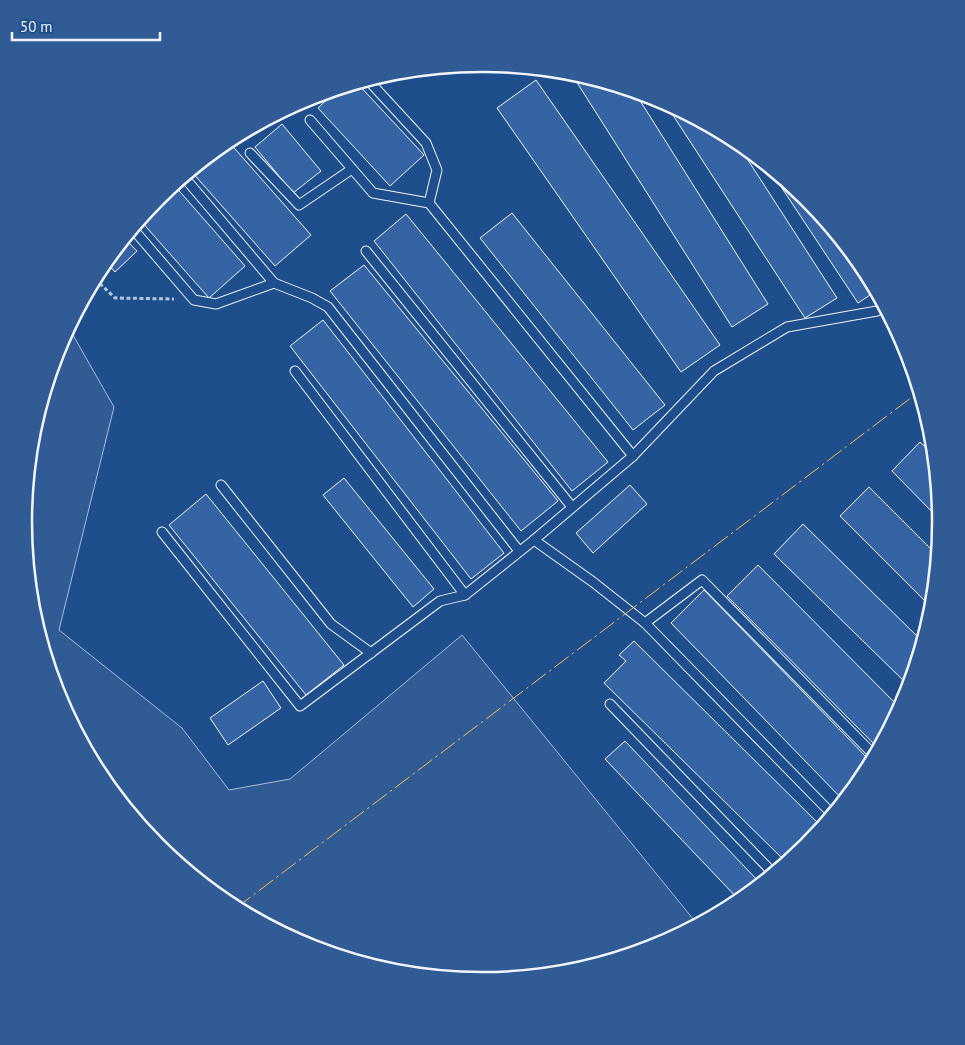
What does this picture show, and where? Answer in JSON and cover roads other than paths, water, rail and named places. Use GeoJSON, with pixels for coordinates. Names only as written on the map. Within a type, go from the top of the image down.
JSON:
{"type":"FeatureCollection","features":[{"type":"Feature","properties":{"kind":"lane"},"geometry":{"type":"LineString","coordinates":[[374,86],[426,143],[437,170],[429,203]]}},
{"type":"Feature","properties":{"kind":"lane"},"geometry":{"type":"LineString","coordinates":[[310,120],[373,193],[429,203],[633,456]]}},
{"type":"Feature","properties":{"kind":"lane"},"geometry":{"type":"LineString","coordinates":[[250,153],[299,205],[352,169]]}},
{"type":"Feature","properties":{"kind":"lane"},"geometry":{"type":"LineString","coordinates":[[188,182],[274,283],[312,298],[328,307],[519,551]]}},
{"type":"Feature","properties":{"kind":"lane"},"geometry":{"type":"LineString","coordinates":[[137,234],[194,300],[216,304],[274,283]]}},
{"type":"Feature","properties":{"kind":"lane"},"geometry":{"type":"LineString","coordinates":[[366,250],[572,507]]}},
{"type":"Feature","properties":{"kind":"lane"},"geometry":{"type":"LineString","coordinates":[[162,532],[300,706],[440,601],[465,595],[534,540],[633,456],[714,371],[786,328],[879,310]]}},
{"type":"Feature","properties":{"kind":"lane"},"geometry":{"type":"LineString","coordinates":[[295,371],[465,595]]}},
{"type":"Feature","properties":{"kind":"lane"},"geometry":{"type":"LineString","coordinates":[[221,485],[331,624],[371,653]]}},
{"type":"Feature","properties":{"kind":"lane"},"geometry":{"type":"LineString","coordinates":[[534,540],[593,582],[645,623],[828,810]]}},
{"type":"Feature","properties":{"kind":"lane"},"geometry":{"type":"LineString","coordinates":[[645,623],[702,580],[870,751]]}},
{"type":"Feature","properties":{"kind":"lane"},"geometry":{"type":"LineString","coordinates":[[610,704],[769,869]]}}]}
